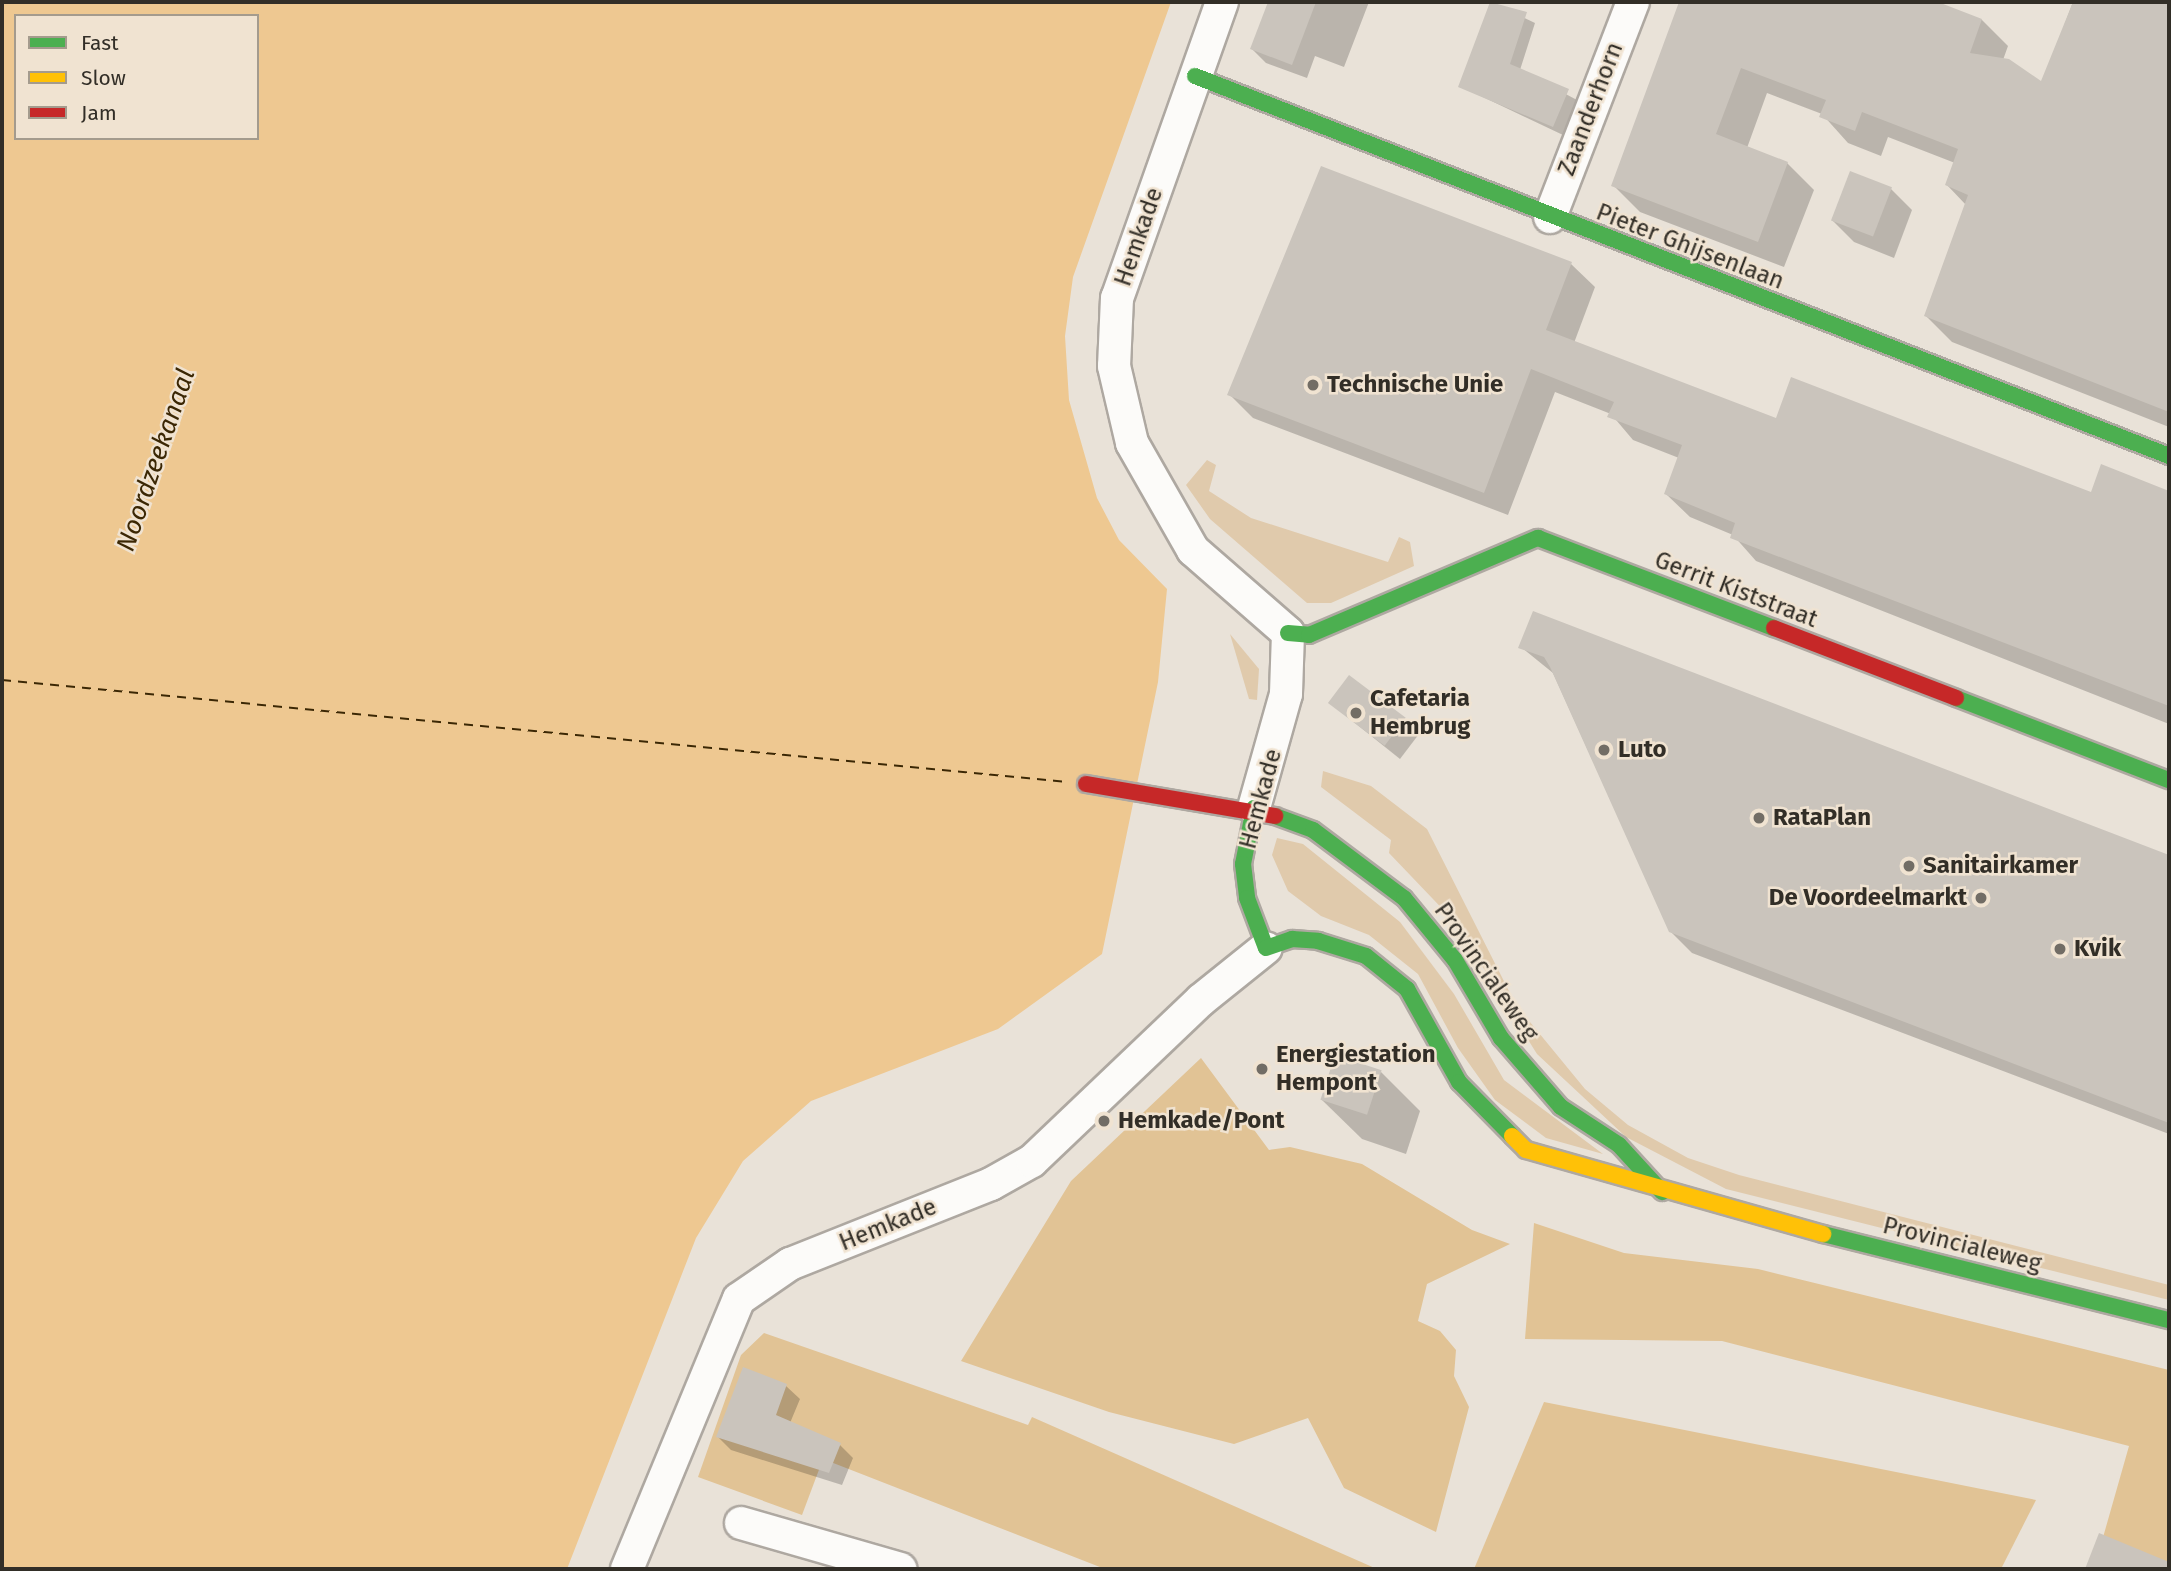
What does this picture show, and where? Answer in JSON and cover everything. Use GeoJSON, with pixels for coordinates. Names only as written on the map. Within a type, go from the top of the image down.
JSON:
{"type":"FeatureCollection","features":[{"type":"Feature","properties":{"kind":"street","name":"Hemkade"},"geometry":{"type":"LineString","coordinates":[[628,1569],[739,1299],[790,1264],[991,1184],[1032,1161],[1201,1000],[1266,948],[1247,898],[1243,864],[1254,808],[1286,694],[1288,633],[1193,550],[1132,443],[1114,366],[1117,298],[1222,2]]}},
{"type":"Feature","properties":{"kind":"street","name":"Zaanderhorn"},"geometry":{"type":"LineString","coordinates":[[1550,217],[1633,2]]}},
{"type":"Feature","properties":{"kind":"street","name":"Pieter Ghijsenlaan"},"geometry":{"type":"LineString","coordinates":[[1195,76],[1550,217],[2169,456]]}},
{"type":"Feature","properties":{"kind":"street","name":"Gerrit Kiststraat"},"geometry":{"type":"LineString","coordinates":[[1288,633],[1310,635],[1538,538],[2169,780]]}},
{"type":"Feature","properties":{"kind":"street","name":"Provincialeweg"},"geometry":{"type":"LineString","coordinates":[[1086,784],[1224,808],[1254,808],[1313,830],[1404,898],[1455,960],[1518,1058],[1561,1107],[1619,1145],[1662,1192]]}},
{"type":"Feature","properties":{"kind":"street","name":"Provincialeweg"},"geometry":{"type":"LineString","coordinates":[[1266,948],[1292,939],[1318,941],[1366,956],[1407,989],[1459,1082],[1526,1150],[1662,1192],[2169,1320]]}},
{"type":"Feature","properties":{"kind":"street"},"geometry":{"type":"LineString","coordinates":[[741,1523],[900,1569]]}},
{"type":"Feature","properties":{"kind":"shaded area"},"geometry":{"type":"Polygon","coordinates":[[[1207,460],[1216,465],[1209,491],[1251,518],[1388,562],[1399,537],[1410,542],[1414,566],[1331,603],[1307,603],[1210,519],[1186,485],[1207,460]]]}},
{"type":"Feature","properties":{"kind":"shaded area"},"geometry":{"type":"Polygon","coordinates":[[[1230,634],[1259,669],[1257,700],[1249,699],[1230,634]]]}},
{"type":"Feature","properties":{"kind":"shaded area"},"geometry":{"type":"Polygon","coordinates":[[[1323,771],[1371,786],[1427,829],[1516,1005],[1585,1089],[1628,1125],[1688,1158],[1739,1175],[2169,1285],[2169,1300],[1726,1189],[1626,1137],[1537,1054],[1454,921],[1389,853],[1391,840],[1321,787],[1323,771]]]}},
{"type":"Feature","properties":{"kind":"shaded area"},"geometry":{"type":"Polygon","coordinates":[[[1277,838],[1303,844],[1400,922],[1454,994],[1504,1080],[1603,1154],[1546,1138],[1495,1100],[1458,1048],[1418,974],[1369,935],[1321,916],[1288,891],[1272,855],[1277,838]]]}},
{"type":"Feature","properties":{"kind":"shaded area"},"geometry":{"type":"Polygon","coordinates":[[[1201,1058],[1269,1150],[1290,1147],[1362,1164],[1472,1230],[1510,1244],[1427,1284],[1418,1321],[1440,1331],[1456,1350],[1454,1376],[1469,1407],[1436,1532],[1344,1488],[1308,1418],[1234,1444],[1109,1412],[961,1361],[1071,1181],[1201,1058]]]}},
{"type":"Feature","properties":{"kind":"shaded area"},"geometry":{"type":"Polygon","coordinates":[[[1534,1223],[1624,1253],[1758,1269],[2169,1370],[2169,1569],[2094,1569],[2129,1446],[1722,1341],[1525,1339],[1534,1223]]]}},
{"type":"Feature","properties":{"kind":"shaded area"},"geometry":{"type":"Polygon","coordinates":[[[764,1333],[1028,1425],[1032,1417],[1377,1569],[1105,1569],[823,1459],[802,1515],[698,1477],[741,1355],[764,1333]]]}},
{"type":"Feature","properties":{"kind":"shaded area"},"geometry":{"type":"Polygon","coordinates":[[[1544,1402],[2036,1500],[2001,1569],[1474,1569],[1544,1402]]]}},
{"type":"Feature","properties":{"kind":"water","name":"Noordzeekanaal"},"geometry":{"type":"Polygon","coordinates":[[[2,2],[1171,2],[1073,277],[1065,336],[1069,400],[1097,498],[1119,540],[1167,589],[1158,682],[1102,954],[998,1029],[811,1101],[743,1161],[696,1238],[567,1569],[2,1569],[2,2]]]}},
{"type":"Feature","properties":{"kind":"building"},"geometry":{"type":"Polygon","coordinates":[[[1268,2],[1316,2],[1292,65],[1250,49],[1268,2]]]}},
{"type":"Feature","properties":{"kind":"building"},"geometry":{"type":"Polygon","coordinates":[[[1490,2],[1527,12],[1510,64],[1569,89],[1553,127],[1458,87],[1490,2]]]}},
{"type":"Feature","properties":{"kind":"building"},"geometry":{"type":"Polygon","coordinates":[[[1679,2],[1938,2],[1982,19],[1970,53],[2009,59],[2041,81],[2073,2],[2169,2],[2169,412],[1924,316],[1968,195],[1945,185],[1958,149],[1862,112],[1855,131],[1819,117],[1826,100],[1741,68],[1716,134],[1788,162],[1758,242],[1611,186],[1679,2]]]}},
{"type":"Feature","properties":{"kind":"building"},"geometry":{"type":"Polygon","coordinates":[[[1321,166],[1572,262],[1546,330],[1776,418],[1791,377],[2091,492],[2101,464],[2169,491],[2169,706],[1730,538],[1735,523],[1664,494],[1682,445],[1607,417],[1614,402],[1531,369],[1484,493],[1227,395],[1321,166]]]}},
{"type":"Feature","properties":{"kind":"building"},"geometry":{"type":"Polygon","coordinates":[[[1850,171],[1892,187],[1873,237],[1831,220],[1850,171]]]}},
{"type":"Feature","properties":{"kind":"building"},"geometry":{"type":"Polygon","coordinates":[[[1533,611],[2169,855],[2169,1123],[1669,932],[1550,667],[1544,657],[1518,648],[1533,611]]]}},
{"type":"Feature","properties":{"kind":"building"},"geometry":{"type":"Polygon","coordinates":[[[1349,675],[1406,718],[1385,746],[1328,703],[1349,675]]]}},
{"type":"Feature","properties":{"kind":"building"},"geometry":{"type":"Polygon","coordinates":[[[1335,1055],[1382,1070],[1367,1115],[1320,1100],[1335,1055]]]}},
{"type":"Feature","properties":{"kind":"building"},"geometry":{"type":"Polygon","coordinates":[[[743,1367],[787,1384],[776,1415],[841,1443],[829,1473],[716,1437],[743,1367]]]}},
{"type":"Feature","properties":{"kind":"building"},"geometry":{"type":"Polygon","coordinates":[[[2099,1533],[2169,1562],[2169,1569],[2085,1569],[2099,1533]]]}},
{"type":"Feature","properties":{"kind":"ferry route"},"geometry":{"type":"LineString","coordinates":[[2,680],[1067,782]]}},
{"type":"Feature","properties":{"kind":"traffic: fast"},"geometry":{"type":"LineString","coordinates":[[1195,76],[2169,456]]}},
{"type":"Feature","properties":{"kind":"traffic: fast"},"geometry":{"type":"LineString","coordinates":[[1288,633],[1309,635],[1538,538],[1774,628]]}},
{"type":"Feature","properties":{"kind":"traffic: fast"},"geometry":{"type":"LineString","coordinates":[[1956,698],[2169,780]]}},
{"type":"Feature","properties":{"kind":"traffic: fast"},"geometry":{"type":"LineString","coordinates":[[1254,808],[1243,864],[1247,898],[1266,948],[1292,939],[1318,941],[1366,956],[1407,989],[1459,1082],[1512,1136]]}},
{"type":"Feature","properties":{"kind":"traffic: fast"},"geometry":{"type":"LineString","coordinates":[[1275,816],[1313,830],[1404,898],[1455,960],[1501,1038],[1561,1107],[1619,1145],[1662,1192]]}},
{"type":"Feature","properties":{"kind":"traffic: fast"},"geometry":{"type":"LineString","coordinates":[[1823,1234],[2169,1320]]}},
{"type":"Feature","properties":{"kind":"traffic: slow"},"geometry":{"type":"LineString","coordinates":[[1512,1136],[1526,1150],[1823,1234]]}},
{"type":"Feature","properties":{"kind":"traffic: jam"},"geometry":{"type":"LineString","coordinates":[[1774,628],[1956,698]]}},
{"type":"Feature","properties":{"kind":"traffic: jam"},"geometry":{"type":"LineString","coordinates":[[1086,784],[1275,816]]}},
{"type":"Feature","properties":{"kind":"place","name":"Technische Unie"},"geometry":{"type":"Point","coordinates":[1313,385]}},
{"type":"Feature","properties":{"kind":"place","name":"Cafetaria Hembrug"},"geometry":{"type":"Point","coordinates":[1356,713]}},
{"type":"Feature","properties":{"kind":"place","name":"Luto"},"geometry":{"type":"Point","coordinates":[1604,750]}},
{"type":"Feature","properties":{"kind":"place","name":"RataPlan"},"geometry":{"type":"Point","coordinates":[1759,818]}},
{"type":"Feature","properties":{"kind":"place","name":"Sanitairkamer"},"geometry":{"type":"Point","coordinates":[1909,866]}},
{"type":"Feature","properties":{"kind":"place","name":"De Voordeelmarkt"},"geometry":{"type":"Point","coordinates":[1981,898]}},
{"type":"Feature","properties":{"kind":"place","name":"Kvik"},"geometry":{"type":"Point","coordinates":[2060,949]}},
{"type":"Feature","properties":{"kind":"place","name":"Energiestation Hempont"},"geometry":{"type":"Point","coordinates":[1262,1069]}},
{"type":"Feature","properties":{"kind":"place","name":"Hemkade/Pont"},"geometry":{"type":"Point","coordinates":[1104,1121]}}]}
